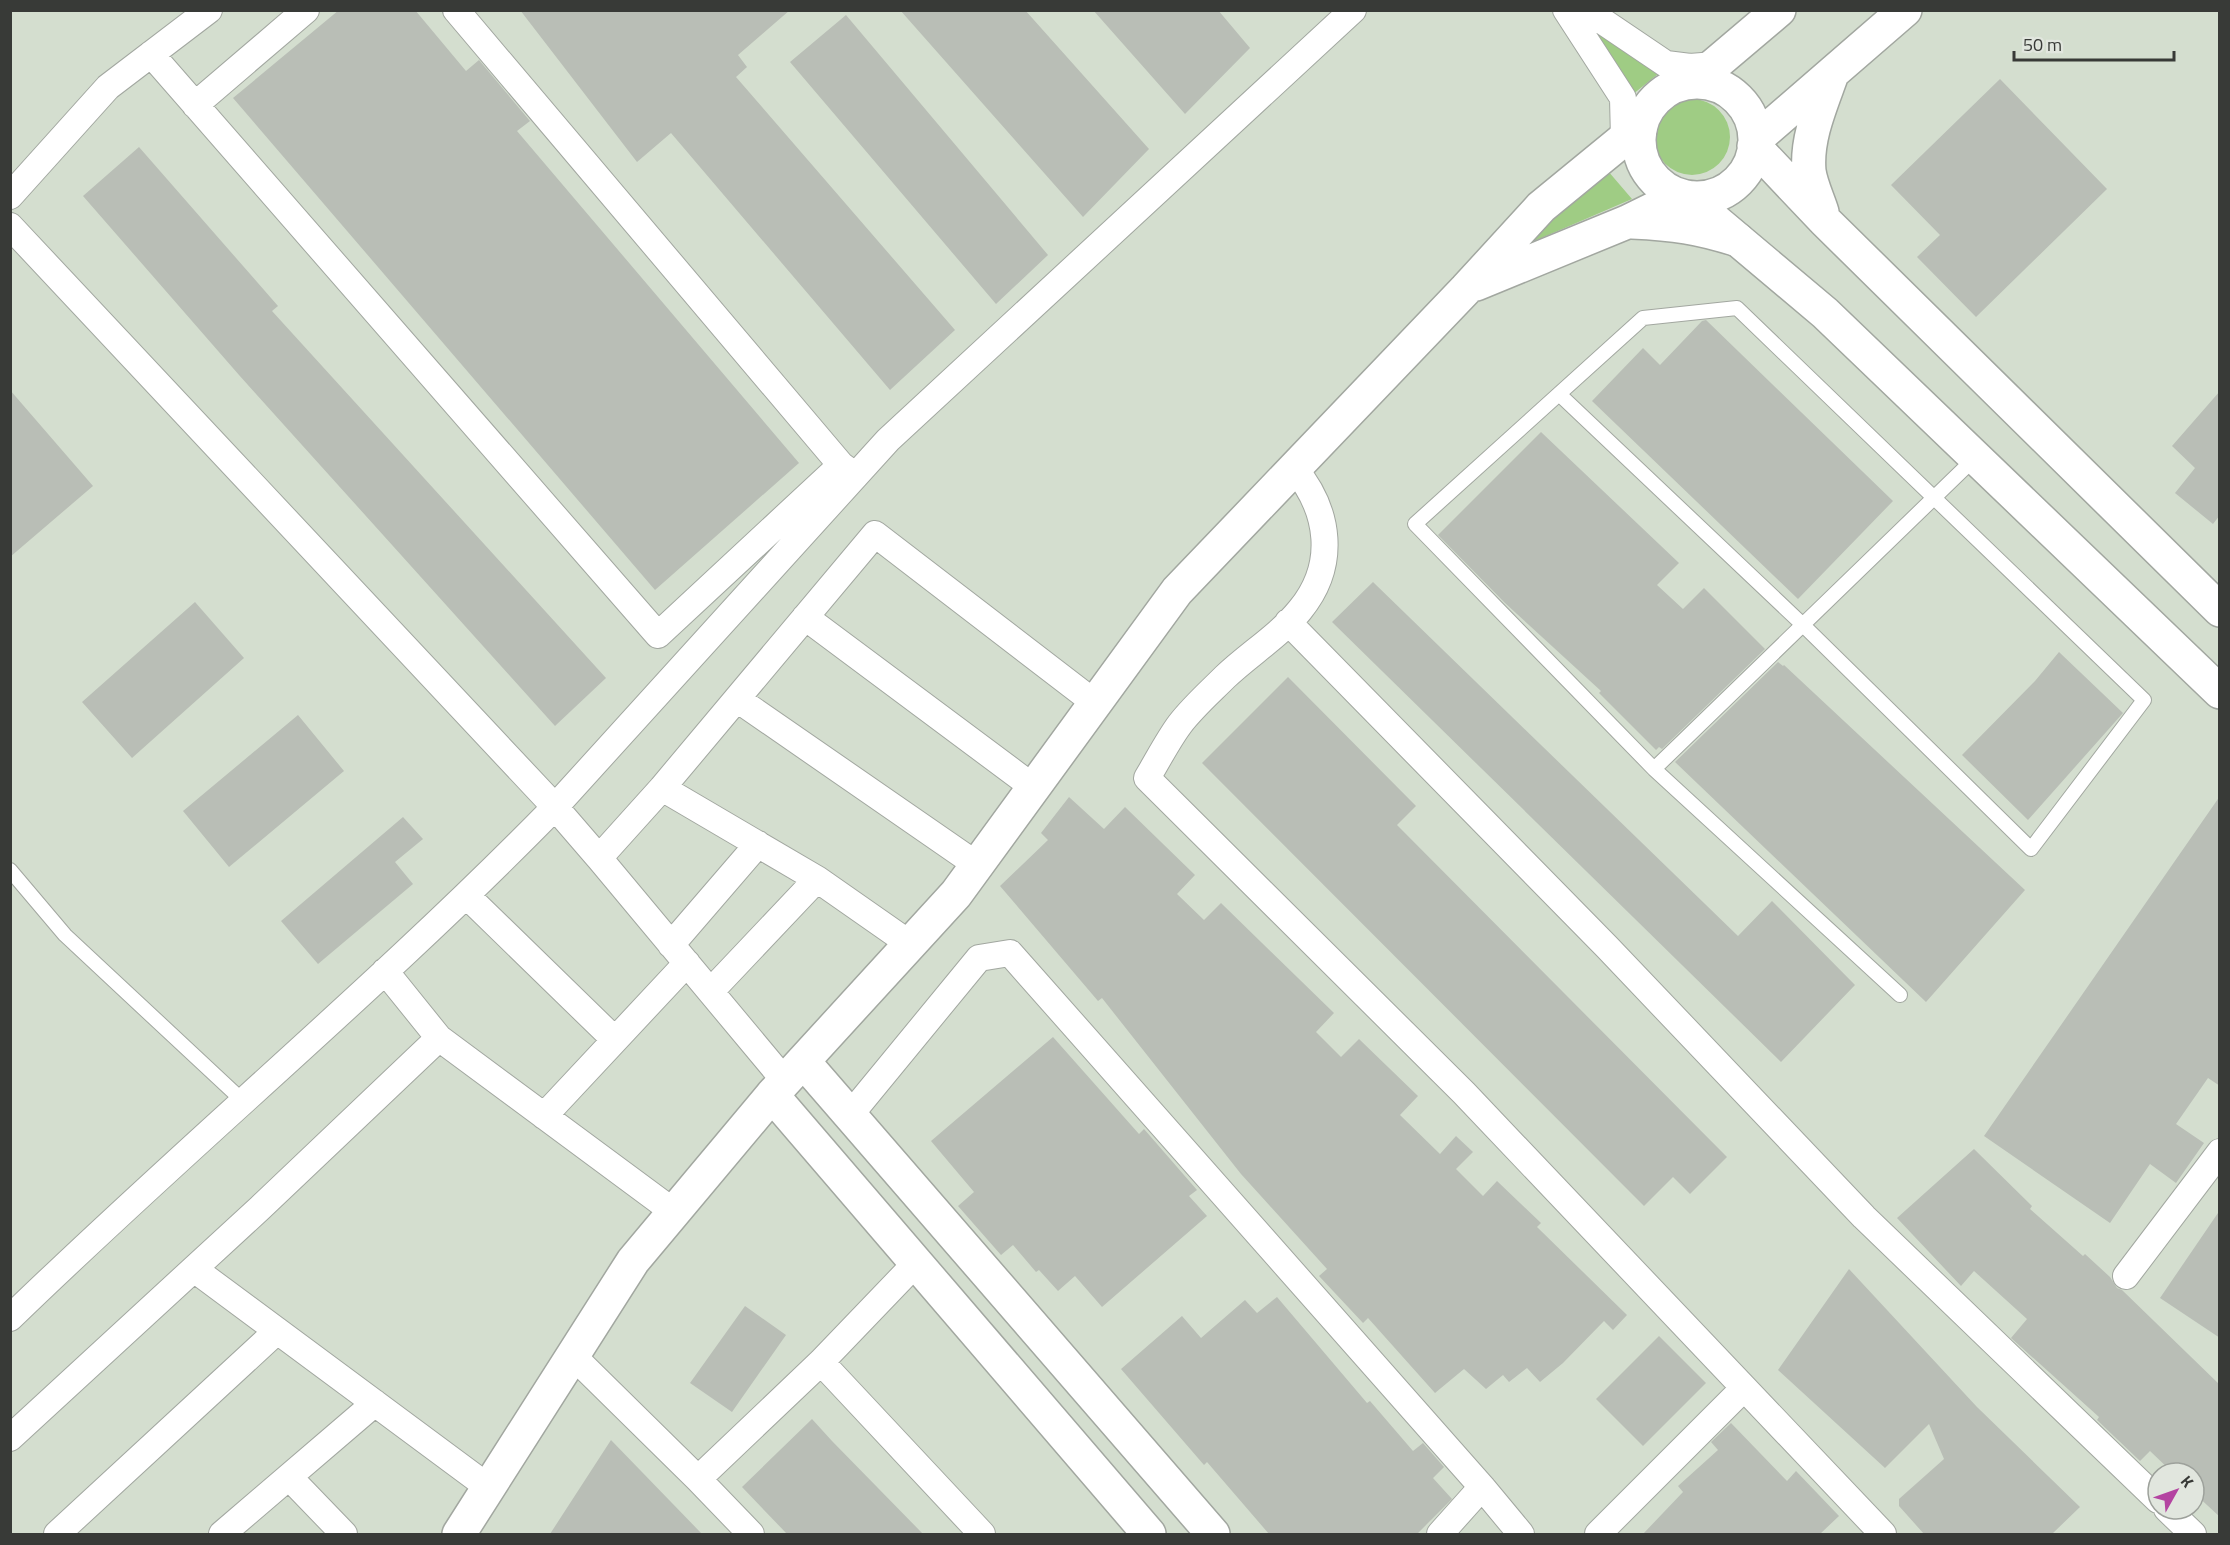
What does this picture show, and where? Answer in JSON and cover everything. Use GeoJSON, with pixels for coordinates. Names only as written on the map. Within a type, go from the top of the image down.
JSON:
{"type":"FeatureCollection","features":[{"type":"Feature","properties":{"kind":"street"},"geometry":{"type":"LineString","coordinates":[[10,196],[108,87],[209,10]]}},
{"type":"Feature","properties":{"kind":"street"},"geometry":{"type":"LineString","coordinates":[[195,105],[306,10]]}},
{"type":"Feature","properties":{"kind":"street"},"geometry":{"type":"LineString","coordinates":[[456,10],[848,470]]}},
{"type":"Feature","properties":{"kind":"street"},"geometry":{"type":"LineString","coordinates":[[151,54],[658,634],[848,470],[888,440],[1353,10]]}},
{"type":"Feature","properties":{"kind":"street"},"geometry":{"type":"LineString","coordinates":[[1566,10],[1632,122],[1640,153],[1648,171],[1662,186],[1683,196],[1825,313],[2220,692]]}},
{"type":"Feature","properties":{"kind":"street"},"geometry":{"type":"LineString","coordinates":[[1466,289],[1627,222],[1683,196],[1698,199],[1716,196],[1732,187],[1745,174],[1753,157],[1755,143],[1752,121],[1743,105],[1730,92],[1691,74],[1586,10]]}},
{"type":"Feature","properties":{"kind":"street"},"geometry":{"type":"LineString","coordinates":[[459,1534],[633,1261],[787,1079],[956,894],[1177,591],[1466,289],[1541,207],[1632,122],[1646,113],[1658,97],[1779,10]]}},
{"type":"Feature","properties":{"kind":"street"},"geometry":{"type":"LineString","coordinates":[[1755,143],[1905,10]]}},
{"type":"Feature","properties":{"kind":"street"},"geometry":{"type":"LineString","coordinates":[[1824,220],[1809,172],[1810,144],[1815,119],[1832,73]]}},
{"type":"Feature","properties":{"kind":"street"},"geometry":{"type":"LineString","coordinates":[[1755,143],[1824,220],[2220,610]]}},
{"type":"Feature","properties":{"kind":"street"},"geometry":{"type":"LineString","coordinates":[[1627,222],[1675,224],[1703,229],[1738,240]]}},
{"type":"Feature","properties":{"kind":"street"},"geometry":{"type":"LineString","coordinates":[[10,226],[555,807],[787,1079],[916,1263],[1149,1534]]}},
{"type":"Feature","properties":{"kind":"street"},"geometry":{"type":"LineString","coordinates":[[1294,468],[1308,486],[1324,524],[1325,543],[1318,579],[1305,602],[1288,622],[1227,676],[1180,723],[1147,778],[1464,1093],[1883,1534]]}},
{"type":"Feature","properties":{"kind":"street"},"geometry":{"type":"LineString","coordinates":[[10,1317],[466,896],[555,807],[848,470]]}},
{"type":"Feature","properties":{"kind":"street"},"geometry":{"type":"LineString","coordinates":[[599,858],[662,788],[875,534],[1095,703]]}},
{"type":"Feature","properties":{"kind":"street"},"geometry":{"type":"LineString","coordinates":[[805,617],[1034,787]]}},
{"type":"Feature","properties":{"kind":"street"},"geometry":{"type":"LineString","coordinates":[[1288,622],[1607,947],[1864,1217],[2146,1488]]}},
{"type":"Feature","properties":{"kind":"street"},"geometry":{"type":"LineString","coordinates":[[737,699],[977,865]]}},
{"type":"Feature","properties":{"kind":"street"},"geometry":{"type":"LineString","coordinates":[[662,788],[817,879],[910,944]]}},
{"type":"Feature","properties":{"kind":"street"},"geometry":{"type":"LineString","coordinates":[[544,1116],[615,1040],[758,844]]}},
{"type":"Feature","properties":{"kind":"street"},"geometry":{"type":"LineString","coordinates":[[711,991],[817,879]]}},
{"type":"Feature","properties":{"kind":"street"},"geometry":{"type":"LineString","coordinates":[[466,896],[615,1040]]}},
{"type":"Feature","properties":{"kind":"street"},"geometry":{"type":"LineString","coordinates":[[850,1115],[979,958],[1010,953],[1521,1534]]}},
{"type":"Feature","properties":{"kind":"street"},"geometry":{"type":"LineString","coordinates":[[385,971],[439,1038],[674,1212]]}},
{"type":"Feature","properties":{"kind":"street"},"geometry":{"type":"LineString","coordinates":[[10,1438],[194,1269],[439,1038]]}},
{"type":"Feature","properties":{"kind":"street"},"geometry":{"type":"LineString","coordinates":[[787,1079],[850,1115],[1213,1534]]}},
{"type":"Feature","properties":{"kind":"street"},"geometry":{"type":"LineString","coordinates":[[2126,1276],[2220,1152]]}},
{"type":"Feature","properties":{"kind":"street"},"geometry":{"type":"LineString","coordinates":[[698,1479],[821,1362],[916,1263]]}},
{"type":"Feature","properties":{"kind":"street"},"geometry":{"type":"LineString","coordinates":[[194,1269],[488,1487]]}},
{"type":"Feature","properties":{"kind":"street"},"geometry":{"type":"LineString","coordinates":[[57,1534],[277,1331]]}},
{"type":"Feature","properties":{"kind":"street"},"geometry":{"type":"LineString","coordinates":[[572,1355],[751,1534]]}},
{"type":"Feature","properties":{"kind":"street"},"geometry":{"type":"LineString","coordinates":[[821,1362],[982,1534]]}},
{"type":"Feature","properties":{"kind":"street"},"geometry":{"type":"LineString","coordinates":[[1598,1534],[1744,1388]]}},
{"type":"Feature","properties":{"kind":"street"},"geometry":{"type":"LineString","coordinates":[[222,1534],[375,1403]]}},
{"type":"Feature","properties":{"kind":"street"},"geometry":{"type":"LineString","coordinates":[[289,1477],[344,1534]]}},
{"type":"Feature","properties":{"kind":"street"},"geometry":{"type":"LineString","coordinates":[[1440,1534],[1482,1487]]}},
{"type":"Feature","properties":{"kind":"street"},"geometry":{"type":"LineString","coordinates":[[2179,1521],[2193,1534]]}},
{"type":"Feature","properties":{"kind":"lane"},"geometry":{"type":"LineString","coordinates":[[1560,394],[1803,625],[2031,849],[2144,700],[1935,496],[1737,308],[1643,318],[1415,524],[1654,769],[1900,995]]}},
{"type":"Feature","properties":{"kind":"lane"},"geometry":{"type":"LineString","coordinates":[[1654,769],[1975,458]]}},
{"type":"Feature","properties":{"kind":"lane"},"geometry":{"type":"LineString","coordinates":[[10,870],[65,935],[243,1101]]}},
{"type":"Feature","properties":{"kind":"shaded area"},"geometry":{"type":"Polygon","coordinates":[[[10,11],[2219,11],[2219,1534],[11,1534],[10,11]]]}},
{"type":"Feature","properties":{"kind":"green space"},"geometry":{"type":"Polygon","coordinates":[[[1581,19],[1658,74],[1632,95],[1581,19]]]}},
{"type":"Feature","properties":{"kind":"green space"},"geometry":{"type":"Polygon","coordinates":[[[1692,99],[1706,102],[1719,110],[1727,123],[1730,137],[1727,151],[1719,164],[1706,172],[1692,175],[1678,172],[1665,164],[1657,151],[1654,137],[1657,123],[1665,110],[1678,102],[1692,99]]]}},
{"type":"Feature","properties":{"kind":"green space"},"geometry":{"type":"Polygon","coordinates":[[[1608,171],[1632,199],[1509,252],[1608,171]]]}},
{"type":"Feature","properties":{"kind":"building"},"geometry":{"type":"Polygon","coordinates":[[[339,10],[415,10],[466,71],[479,60],[530,121],[517,131],[799,463],[655,590],[233,98],[339,10]]]}},
{"type":"Feature","properties":{"kind":"building"},"geometry":{"type":"Polygon","coordinates":[[[520,10],[790,10],[738,55],[747,67],[736,77],[955,330],[890,390],[671,133],[637,162],[520,10]]]}},
{"type":"Feature","properties":{"kind":"building"},"geometry":{"type":"Polygon","coordinates":[[[900,10],[1025,10],[1149,149],[1083,217],[900,10]]]}},
{"type":"Feature","properties":{"kind":"building"},"geometry":{"type":"Polygon","coordinates":[[[1093,10],[1218,10],[1250,48],[1185,114],[1093,10]]]}},
{"type":"Feature","properties":{"kind":"building"},"geometry":{"type":"Polygon","coordinates":[[[846,15],[1048,255],[996,304],[790,62],[846,15]]]}},
{"type":"Feature","properties":{"kind":"building"},"geometry":{"type":"Polygon","coordinates":[[[2000,79],[2107,189],[1976,317],[1917,257],[1940,235],[1891,185],[2000,79]]]}},
{"type":"Feature","properties":{"kind":"building"},"geometry":{"type":"Polygon","coordinates":[[[139,147],[278,306],[272,311],[606,678],[555,726],[239,375],[83,196],[139,147]]]}},
{"type":"Feature","properties":{"kind":"building"},"geometry":{"type":"Polygon","coordinates":[[[1706,320],[1893,501],[1798,599],[1592,401],[1643,348],[1660,365],[1702,321],[1706,320]]]}},
{"type":"Feature","properties":{"kind":"building"},"geometry":{"type":"Polygon","coordinates":[[[10,390],[93,486],[10,557],[10,390]]]}},
{"type":"Feature","properties":{"kind":"building"},"geometry":{"type":"Polygon","coordinates":[[[2220,391],[2220,515],[2213,524],[2175,493],[2195,468],[2172,446],[2220,391]]]}},
{"type":"Feature","properties":{"kind":"building"},"geometry":{"type":"Polygon","coordinates":[[[1541,432],[1679,563],[1657,585],[1683,609],[1704,588],[1765,649],[1662,749],[1659,747],[1656,750],[1599,693],[1601,691],[1505,603],[1438,535],[1541,432]]]}},
{"type":"Feature","properties":{"kind":"building"},"geometry":{"type":"Polygon","coordinates":[[[1373,582],[1738,936],[1772,901],[1855,985],[1781,1062],[1332,622],[1373,582]]]}},
{"type":"Feature","properties":{"kind":"building"},"geometry":{"type":"Polygon","coordinates":[[[195,602],[244,658],[132,758],[82,702],[195,602]]]}},
{"type":"Feature","properties":{"kind":"building"},"geometry":{"type":"Polygon","coordinates":[[[2059,652],[2123,713],[2028,820],[1962,755],[2035,681],[2059,652]]]}},
{"type":"Feature","properties":{"kind":"building"},"geometry":{"type":"Polygon","coordinates":[[[1778,662],[1784,665],[2025,890],[1926,1002],[1675,762],[1778,662]]]}},
{"type":"Feature","properties":{"kind":"building"},"geometry":{"type":"Polygon","coordinates":[[[1288,677],[1416,806],[1397,825],[1727,1157],[1690,1194],[1673,1177],[1644,1206],[1202,763],[1288,677]]]}},
{"type":"Feature","properties":{"kind":"building"},"geometry":{"type":"Polygon","coordinates":[[[298,715],[344,771],[229,867],[183,811],[298,715]]]}},
{"type":"Feature","properties":{"kind":"building"},"geometry":{"type":"Polygon","coordinates":[[[2220,796],[2220,1086],[2208,1078],[2176,1124],[2204,1143],[2176,1183],[2150,1164],[2110,1223],[1984,1136],[2220,796]]]}},
{"type":"Feature","properties":{"kind":"building"},"geometry":{"type":"Polygon","coordinates":[[[1069,797],[1104,829],[1125,807],[1195,875],[1177,894],[1204,920],[1221,903],[1334,1013],[1316,1032],[1341,1057],[1359,1039],[1418,1096],[1400,1115],[1440,1154],[1456,1136],[1473,1152],[1456,1169],[1483,1196],[1497,1181],[1541,1223],[1537,1227],[1627,1315],[1613,1330],[1604,1321],[1563,1363],[1540,1382],[1527,1368],[1509,1382],[1503,1375],[1486,1389],[1464,1369],[1435,1393],[1368,1318],[1363,1323],[1319,1276],[1327,1269],[1241,1174],[1102,998],[1098,1001],[1000,886],[1048,840],[1041,833],[1069,797]]]}},
{"type":"Feature","properties":{"kind":"building"},"geometry":{"type":"Polygon","coordinates":[[[403,817],[423,839],[395,862],[413,884],[318,964],[281,921],[403,817]]]}},
{"type":"Feature","properties":{"kind":"building"},"geometry":{"type":"Polygon","coordinates":[[[1053,1037],[1139,1134],[1144,1129],[1197,1190],[1189,1196],[1207,1216],[1102,1307],[1075,1276],[1058,1291],[1039,1270],[1036,1272],[1013,1245],[1001,1255],[958,1206],[974,1192],[931,1141],[1053,1037]]]}},
{"type":"Feature","properties":{"kind":"building"},"geometry":{"type":"Polygon","coordinates":[[[1974,1149],[2032,1206],[2030,1209],[2110,1277],[2117,1288],[2122,1290],[2220,1385],[2220,1517],[2206,1504],[2206,1461],[2160,1461],[2150,1451],[2140,1461],[2097,1420],[2099,1417],[2011,1338],[2027,1319],[1974,1271],[1961,1286],[1897,1218],[1974,1149]]]}},
{"type":"Feature","properties":{"kind":"building"},"geometry":{"type":"Polygon","coordinates":[[[2220,1210],[2220,1338],[2160,1298],[2220,1210]]]}},
{"type":"Feature","properties":{"kind":"building"},"geometry":{"type":"Polygon","coordinates":[[[1849,1269],[1977,1407],[2080,1507],[2052,1534],[1924,1534],[1899,1506],[1899,1499],[1944,1459],[1929,1424],[1885,1468],[1778,1370],[1849,1269]]]}},
{"type":"Feature","properties":{"kind":"building"},"geometry":{"type":"Polygon","coordinates":[[[1277,1297],[1367,1403],[1370,1401],[1413,1451],[1423,1443],[1444,1467],[1433,1478],[1452,1499],[1417,1534],[1269,1534],[1207,1462],[1204,1465],[1121,1369],[1182,1316],[1201,1338],[1245,1300],[1257,1313],[1277,1297]]]}},
{"type":"Feature","properties":{"kind":"building"},"geometry":{"type":"Polygon","coordinates":[[[745,1306],[786,1335],[732,1412],[690,1383],[745,1306]]]}},
{"type":"Feature","properties":{"kind":"building"},"geometry":{"type":"Polygon","coordinates":[[[1659,1336],[1706,1383],[1643,1446],[1596,1399],[1659,1336]]]}},
{"type":"Feature","properties":{"kind":"building"},"geometry":{"type":"Polygon","coordinates":[[[812,1419],[923,1534],[787,1534],[742,1487],[812,1419]]]}},
{"type":"Feature","properties":{"kind":"building"},"geometry":{"type":"Polygon","coordinates":[[[1731,1423],[1787,1481],[1796,1471],[1839,1516],[1820,1534],[1643,1534],[1683,1492],[1678,1486],[1718,1450],[1711,1442],[1731,1423]]]}},
{"type":"Feature","properties":{"kind":"building"},"geometry":{"type":"Polygon","coordinates":[[[611,1440],[702,1534],[550,1534],[611,1440]]]}}]}
